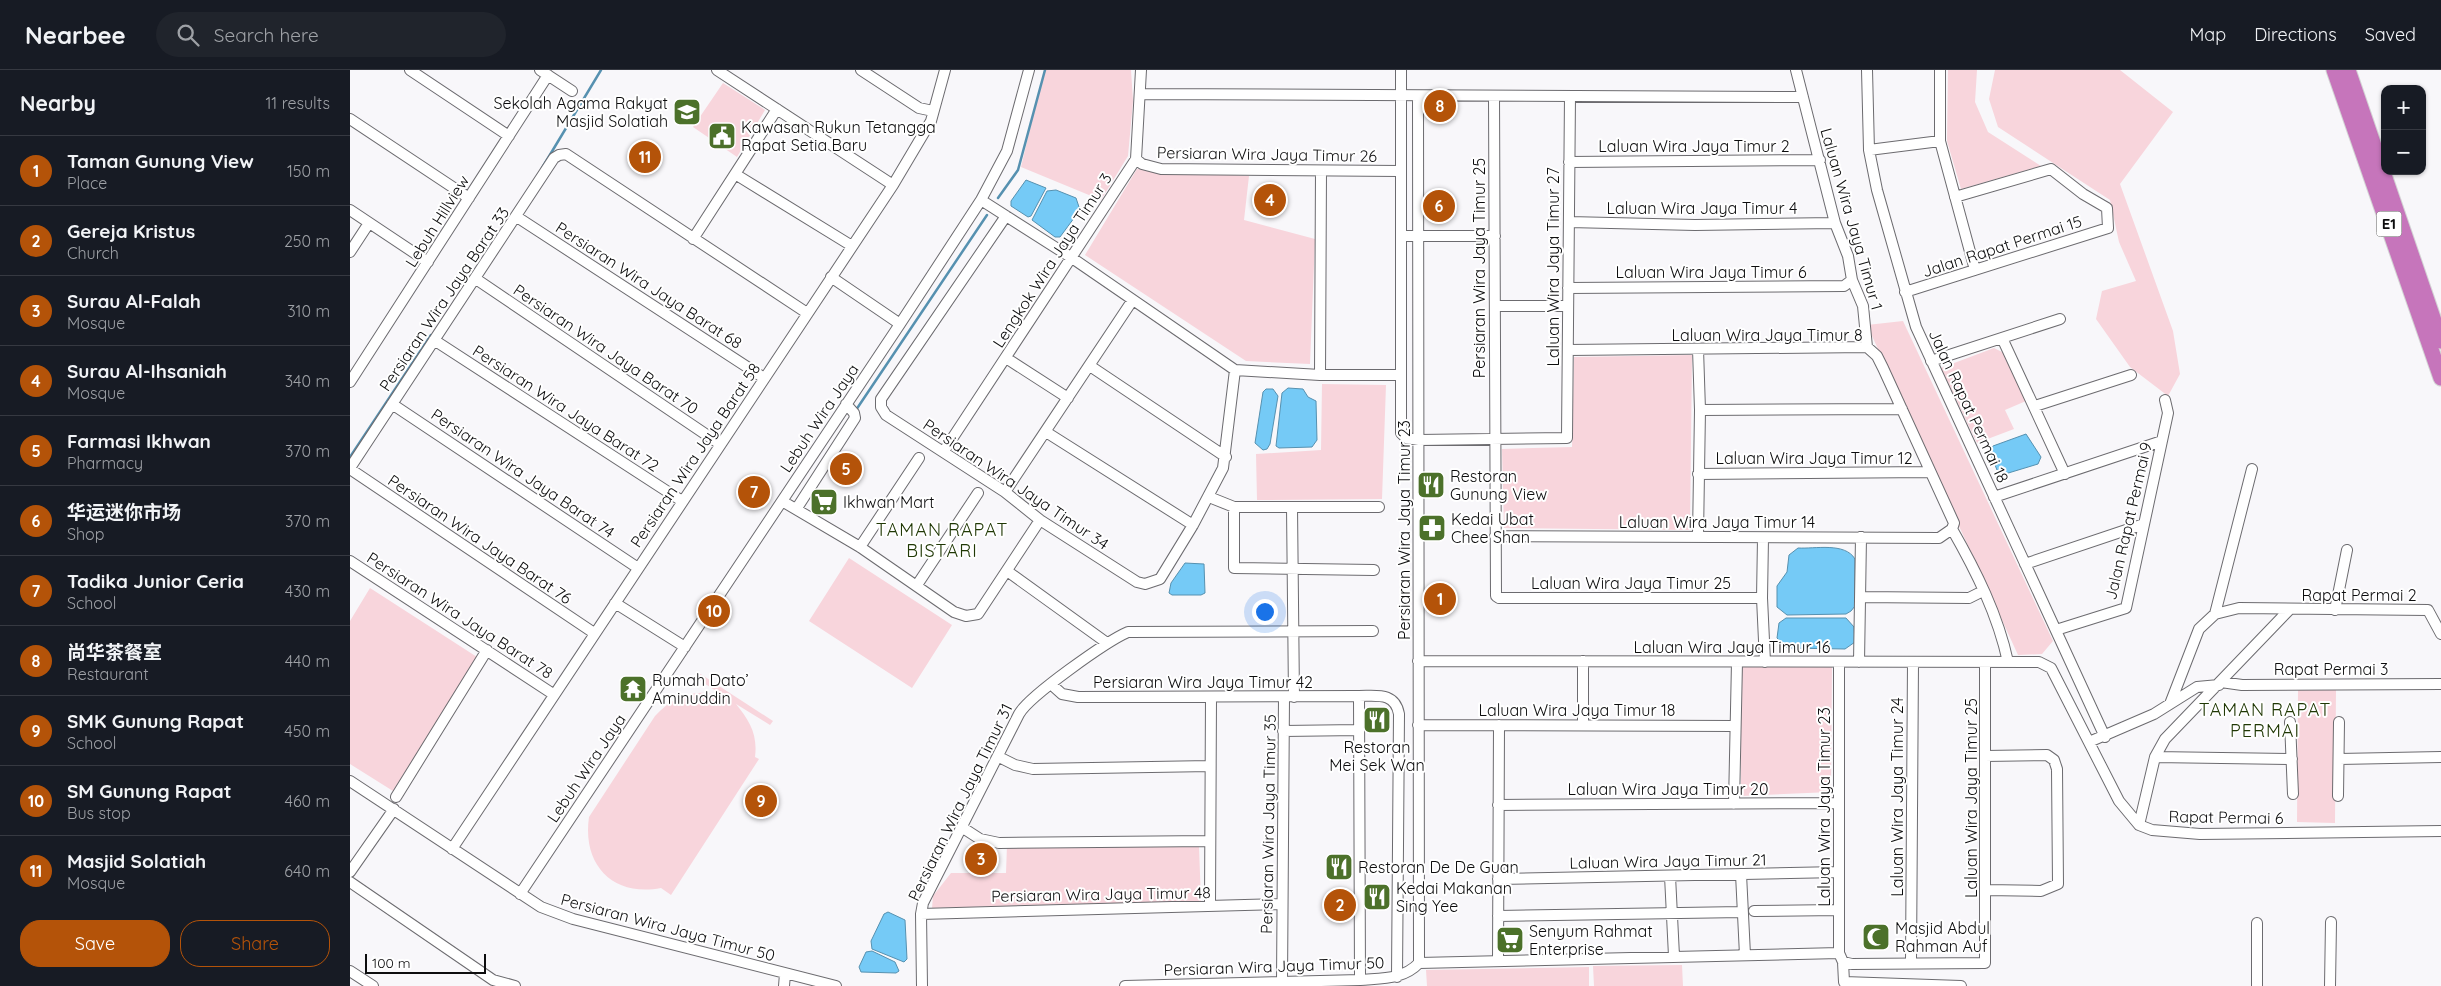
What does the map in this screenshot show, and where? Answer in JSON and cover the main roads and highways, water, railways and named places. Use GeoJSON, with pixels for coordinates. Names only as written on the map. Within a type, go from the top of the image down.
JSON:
{"type":"FeatureCollection","features":[{"type":"Feature","properties":{"kind":"highway","name":"E1"},"geometry":{"type":"LineString","coordinates":[[2334,70],[2441,378]]}},
{"type":"Feature","properties":{"kind":"highway","name":"E1"},"geometry":{"type":"LineString","coordinates":[[2348,70],[2441,341]]}},
{"type":"Feature","properties":{"kind":"water"},"geometry":{"type":"Polygon","coordinates":[[[1026,180],[1046,188],[1031,216],[1028,217],[1011,206],[1011,201],[1026,180]]]}},
{"type":"Feature","properties":{"kind":"water"},"geometry":{"type":"Polygon","coordinates":[[[1056,190],[1076,198],[1080,210],[1060,237],[1055,237],[1032,220],[1047,191],[1056,190]]]}},
{"type":"Feature","properties":{"kind":"water"},"geometry":{"type":"Polygon","coordinates":[[[1288,388],[1303,389],[1308,397],[1316,401],[1317,440],[1312,447],[1279,448],[1276,446],[1282,393],[1288,388]]]}},
{"type":"Feature","properties":{"kind":"water"},"geometry":{"type":"Polygon","coordinates":[[[1266,389],[1273,389],[1278,396],[1270,444],[1267,449],[1263,450],[1255,443],[1263,392],[1266,389]]]}},
{"type":"Feature","properties":{"kind":"water"},"geometry":{"type":"Polygon","coordinates":[[[2026,434],[2041,457],[2038,464],[2005,474],[1997,470],[1989,450],[1993,446],[2026,434]]]}},
{"type":"Feature","properties":{"kind":"water"},"geometry":{"type":"Polygon","coordinates":[[[1798,548],[1837,548],[1844,550],[1855,559],[1855,606],[1851,611],[1846,614],[1787,615],[1777,607],[1777,586],[1787,572],[1789,555],[1798,548]]]}},
{"type":"Feature","properties":{"kind":"water"},"geometry":{"type":"Polygon","coordinates":[[[1185,563],[1204,564],[1205,593],[1201,595],[1172,595],[1169,593],[1171,583],[1185,563]]]}},
{"type":"Feature","properties":{"kind":"water"},"geometry":{"type":"Polygon","coordinates":[[[1786,618],[1846,618],[1854,627],[1855,642],[1845,649],[1787,648],[1777,638],[1779,623],[1786,618]]]}},
{"type":"Feature","properties":{"kind":"water"},"geometry":{"type":"Polygon","coordinates":[[[888,912],[905,920],[907,959],[904,962],[872,949],[871,941],[884,914],[888,912]]]}},
{"type":"Feature","properties":{"kind":"water"},"geometry":{"type":"Polygon","coordinates":[[[872,951],[895,962],[899,971],[896,973],[861,972],[859,967],[866,952],[872,951]]]}},
{"type":"Feature","properties":{"kind":"waterway"},"geometry":{"type":"LineString","coordinates":[[542,168],[601,70]]}},
{"type":"Feature","properties":{"kind":"waterway"},"geometry":{"type":"LineString","coordinates":[[998,198],[1018,170],[1045,70]]}},
{"type":"Feature","properties":{"kind":"waterway"},"geometry":{"type":"LineString","coordinates":[[856,410],[987,215]]}},
{"type":"Feature","properties":{"kind":"waterway"},"geometry":{"type":"LineString","coordinates":[[350,457],[431,335]]}},
{"type":"Feature","properties":{"kind":"place","name":"尚华茶餐室"},"geometry":{"type":"Point","coordinates":[1440,106]}},
{"type":"Feature","properties":{"kind":"place","name":"Sekolah Agama Rakyat Masjid Solatiah"},"geometry":{"type":"Point","coordinates":[687,112]}},
{"type":"Feature","properties":{"kind":"place","name":"Kawasan Rukun Tetangga Rapat Setia Baru"},"geometry":{"type":"Point","coordinates":[722,136]}},
{"type":"Feature","properties":{"kind":"place","name":"Masjid Solatiah"},"geometry":{"type":"Point","coordinates":[645,157]}},
{"type":"Feature","properties":{"kind":"place","name":"Surau Al-Ihsaniah"},"geometry":{"type":"Point","coordinates":[1270,200]}},
{"type":"Feature","properties":{"kind":"place","name":"华运迷你市场"},"geometry":{"type":"Point","coordinates":[1439,206]}},
{"type":"Feature","properties":{"kind":"place","name":"Farmasi Ikhwan"},"geometry":{"type":"Point","coordinates":[846,469]}},
{"type":"Feature","properties":{"kind":"place","name":"Restoran Gunung View"},"geometry":{"type":"Point","coordinates":[1431,485]}},
{"type":"Feature","properties":{"kind":"place","name":"Tadika Junior Ceria"},"geometry":{"type":"Point","coordinates":[754,492]}},
{"type":"Feature","properties":{"kind":"place","name":"Ikhwan Mart"},"geometry":{"type":"Point","coordinates":[824,502]}},
{"type":"Feature","properties":{"kind":"place","name":"Kedai Ubat Chee Shan"},"geometry":{"type":"Point","coordinates":[1432,528]}},
{"type":"Feature","properties":{"kind":"place","name":"Taman Gunung View"},"geometry":{"type":"Point","coordinates":[1440,599]}},
{"type":"Feature","properties":{"kind":"place","name":"SM Gunung Rapat"},"geometry":{"type":"Point","coordinates":[714,611]}},
{"type":"Feature","properties":{"kind":"place","name":"Rumah Dato’ Aminuddin"},"geometry":{"type":"Point","coordinates":[633,689]}},
{"type":"Feature","properties":{"kind":"place","name":"Restoran Mei Sek Wan"},"geometry":{"type":"Point","coordinates":[1377,720]}},
{"type":"Feature","properties":{"kind":"place","name":"SMK Gunung Rapat"},"geometry":{"type":"Point","coordinates":[761,801]}},
{"type":"Feature","properties":{"kind":"place","name":"Surau Al-Falah"},"geometry":{"type":"Point","coordinates":[981,859]}},
{"type":"Feature","properties":{"kind":"place","name":"Restoran De De Guan"},"geometry":{"type":"Point","coordinates":[1339,867]}},
{"type":"Feature","properties":{"kind":"place","name":"Kedai Makanan Sing Yee"},"geometry":{"type":"Point","coordinates":[1377,897]}},
{"type":"Feature","properties":{"kind":"place","name":"Gereja Kristus"},"geometry":{"type":"Point","coordinates":[1340,905]}},
{"type":"Feature","properties":{"kind":"place","name":"Masjid Abdul Rahman Auf"},"geometry":{"type":"Point","coordinates":[1876,937]}},
{"type":"Feature","properties":{"kind":"place","name":"Senyum Rahmat Enterprise"},"geometry":{"type":"Point","coordinates":[1510,940]}},
{"type":"Feature","properties":{"kind":"district","name":"TAMAN RAPAT BISTARI"},"geometry":{"type":"Point","coordinates":[942,540]}},
{"type":"Feature","properties":{"kind":"district","name":"TAMAN RAPAT PERMAI"},"geometry":{"type":"Point","coordinates":[2265,720]}}]}
